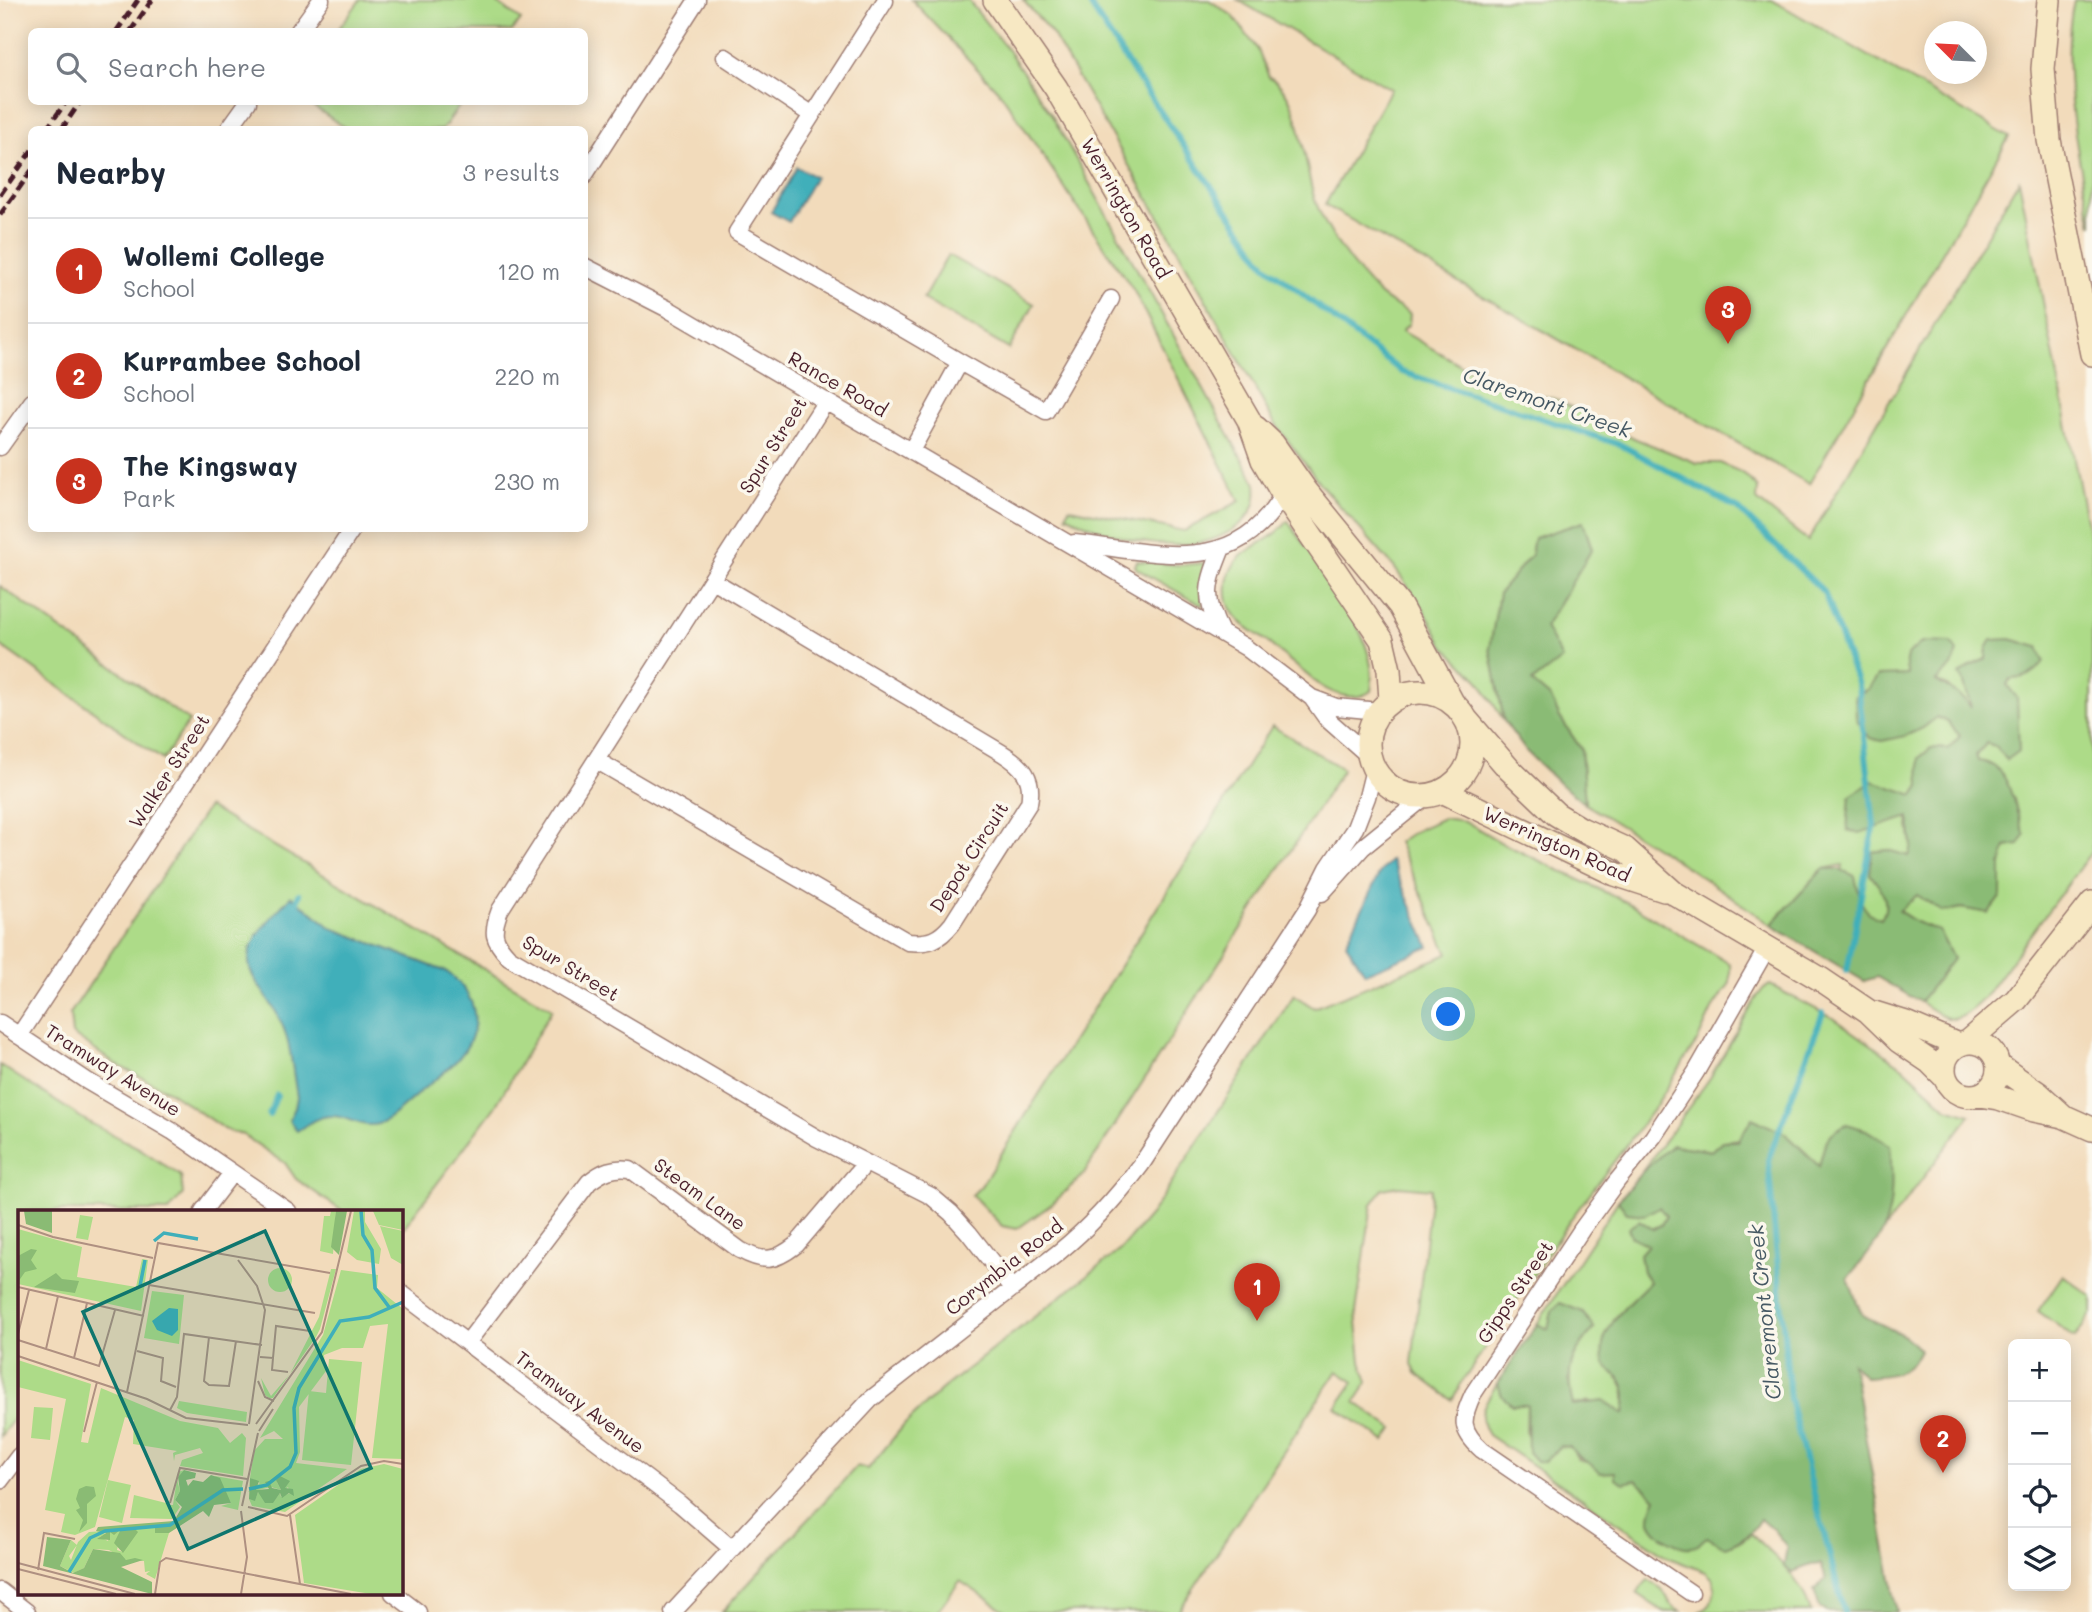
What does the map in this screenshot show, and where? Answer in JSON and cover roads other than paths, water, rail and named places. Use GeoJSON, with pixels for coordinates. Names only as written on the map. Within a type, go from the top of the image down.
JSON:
{"type":"FeatureCollection","features":[{"type":"Feature","properties":{"kind":"main road","name":"Werrington Road"},"geometry":{"type":"LineString","coordinates":[[995,0],[1056,88],[1249,421],[1263,460],[1283,494],[1382,640],[1389,670],[1385,706]]}},
{"type":"Feature","properties":{"kind":"main road"},"geometry":{"type":"LineString","coordinates":[[2049,0],[2043,69],[2049,140],[2092,354]]}},
{"type":"Feature","properties":{"kind":"main road","name":"Werrington Road"},"geometry":{"type":"LineString","coordinates":[[1249,421],[1273,444],[1306,491],[1400,606],[1459,710],[1509,769],[1556,814],[1625,849],[1674,893],[1868,1010],[1899,1041],[1930,1062],[1944,1076]]}},
{"type":"Feature","properties":{"kind":"main road"},"geometry":{"type":"LineString","coordinates":[[1422,691],[1439,695],[1459,710],[1471,733],[1471,750],[1466,766],[1456,781],[1434,793],[1409,795],[1393,789],[1371,762],[1367,742],[1370,726],[1385,706],[1406,693],[1422,691]]}},
{"type":"Feature","properties":{"kind":"main road","name":"Werrington Road"},"geometry":{"type":"LineString","coordinates":[[1434,793],[1615,874],[1674,893]]}},
{"type":"Feature","properties":{"kind":"main road"},"geometry":{"type":"LineString","coordinates":[[2092,902],[2016,1000],[1946,1058],[1944,1076],[1954,1091],[1971,1097],[1980,1095],[1999,1098],[2063,1116],[2092,1129]]}},
{"type":"Feature","properties":{"kind":"main road"},"geometry":{"type":"LineString","coordinates":[[1980,1095],[1994,1084],[2016,1000]]}},
{"type":"Feature","properties":{"kind":"main road","name":"Werrington Road"},"geometry":{"type":"LineString","coordinates":[[1868,1010],[1962,1043]]}},
{"type":"Feature","properties":{"kind":"main road"},"geometry":{"type":"LineString","coordinates":[[1962,1043],[1984,1045],[1998,1062],[2063,1116]]}},
{"type":"Feature","properties":{"kind":"street"},"geometry":{"type":"LineString","coordinates":[[301,28],[321,0]]}},
{"type":"Feature","properties":{"kind":"street"},"geometry":{"type":"LineString","coordinates":[[588,170],[697,0]]}},
{"type":"Feature","properties":{"kind":"street"},"geometry":{"type":"LineString","coordinates":[[885,1],[737,232],[1046,411],[1111,299]]}},
{"type":"Feature","properties":{"kind":"street"},"geometry":{"type":"LineString","coordinates":[[725,57],[812,115]]}},
{"type":"Feature","properties":{"kind":"street"},"geometry":{"type":"LineString","coordinates":[[231,126],[246,105]]}},
{"type":"Feature","properties":{"kind":"street","name":"Rance Road"},"geometry":{"type":"LineString","coordinates":[[588,268],[639,293],[1221,632],[1271,665],[1312,698],[1327,719],[1371,762]]}},
{"type":"Feature","properties":{"kind":"street"},"geometry":{"type":"LineString","coordinates":[[911,451],[960,362]]}},
{"type":"Feature","properties":{"kind":"street","name":"Spur Street"},"geometry":{"type":"LineString","coordinates":[[826,401],[500,910],[494,926],[494,936],[499,947],[509,957],[817,1138],[931,1196],[951,1213],[1012,1288]]}},
{"type":"Feature","properties":{"kind":"street"},"geometry":{"type":"LineString","coordinates":[[0,447],[28,408]]}},
{"type":"Feature","properties":{"kind":"street","name":"Rance Road"},"geometry":{"type":"LineString","coordinates":[[1068,543],[1164,554],[1191,554],[1222,548],[1246,537],[1263,525],[1283,494]]}},
{"type":"Feature","properties":{"kind":"street","name":"Walker Street"},"geometry":{"type":"LineString","coordinates":[[19,1036],[350,532]]}},
{"type":"Feature","properties":{"kind":"street"},"geometry":{"type":"LineString","coordinates":[[1221,632],[1210,612],[1208,593],[1212,572],[1222,548]]}},
{"type":"Feature","properties":{"kind":"street","name":"Depot Circuit"},"geometry":{"type":"LineString","coordinates":[[596,760],[908,942],[925,944],[941,937],[952,924],[1029,803],[1032,790],[1028,775],[1018,763],[1002,752],[712,580]]}},
{"type":"Feature","properties":{"kind":"street","name":"Rance Road"},"geometry":{"type":"LineString","coordinates":[[1312,698],[1336,707],[1385,706]]}},
{"type":"Feature","properties":{"kind":"street","name":"Corymbia Road"},"geometry":{"type":"LineString","coordinates":[[673,1612],[871,1399],[1089,1228],[1114,1200],[1141,1165],[1307,910],[1328,868],[1355,828],[1367,797],[1371,762]]}},
{"type":"Feature","properties":{"kind":"street","name":"Corymbia Road"},"geometry":{"type":"LineString","coordinates":[[1307,910],[1363,847],[1434,793]]}},
{"type":"Feature","properties":{"kind":"street","name":"Gipps Street"},"geometry":{"type":"LineString","coordinates":[[1691,1593],[1482,1450],[1470,1440],[1464,1427],[1466,1410],[1473,1394],[1582,1229],[1653,1136],[1696,1072],[1767,948]]}},
{"type":"Feature","properties":{"kind":"street","name":"Tramway Avenue"},"geometry":{"type":"LineString","coordinates":[[0,1023],[95,1087],[141,1111],[287,1210]]}},
{"type":"Feature","properties":{"kind":"street","name":"Steam Lane"},"geometry":{"type":"LineString","coordinates":[[467,1343],[589,1182],[599,1174],[615,1167],[630,1169],[740,1250],[768,1260],[782,1256],[796,1245],[865,1164]]}},
{"type":"Feature","properties":{"kind":"street"},"geometry":{"type":"LineString","coordinates":[[205,1210],[232,1173]]}},
{"type":"Feature","properties":{"kind":"street","name":"Tramway Avenue"},"geometry":{"type":"LineString","coordinates":[[402,1294],[680,1504],[731,1548]]}},
{"type":"Feature","properties":{"kind":"street"},"geometry":{"type":"LineString","coordinates":[[0,1481],[18,1457]]}},
{"type":"Feature","properties":{"kind":"street"},"geometry":{"type":"LineString","coordinates":[[0,1591],[27,1612]]}},
{"type":"Feature","properties":{"kind":"street"},"geometry":{"type":"LineString","coordinates":[[394,1594],[418,1612]]}},
{"type":"Feature","properties":{"kind":"water"},"geometry":{"type":"Polygon","coordinates":[[[797,167],[815,177],[789,222],[771,212],[797,167]]]}},
{"type":"Feature","properties":{"kind":"water"},"geometry":{"type":"Polygon","coordinates":[[[1391,860],[1429,947],[1365,973],[1346,943],[1380,872],[1391,860]]]}},
{"type":"Feature","properties":{"kind":"water"},"geometry":{"type":"Polygon","coordinates":[[[291,896],[332,928],[447,972],[466,992],[471,1002],[474,1013],[472,1037],[457,1060],[394,1114],[378,1124],[366,1125],[337,1116],[326,1116],[297,1131],[289,1120],[297,1097],[288,1041],[279,1018],[254,978],[249,966],[249,955],[266,923],[291,896]]]}},
{"type":"Feature","properties":{"kind":"waterway","name":"Claremont Creek"},"geometry":{"type":"LineString","coordinates":[[1087,0],[1265,265],[1402,372],[1621,445],[1737,508],[1824,592],[1858,685],[1874,825],[1847,971]]}},
{"type":"Feature","properties":{"kind":"waterway"},"geometry":{"type":"LineString","coordinates":[[296,906],[299,894]]}},
{"type":"Feature","properties":{"kind":"waterway","name":"Claremont Creek"},"geometry":{"type":"LineString","coordinates":[[1823,1013],[1768,1160],[1790,1399],[1844,1612]]}},
{"type":"Feature","properties":{"kind":"waterway"},"geometry":{"type":"LineString","coordinates":[[269,1115],[277,1095]]}},
{"type":"Feature","properties":{"kind":"railway"},"geometry":{"type":"LineString","coordinates":[[119,28],[138,0]]}},
{"type":"Feature","properties":{"kind":"railway"},"geometry":{"type":"LineString","coordinates":[[133,28],[152,0]]}},
{"type":"Feature","properties":{"kind":"railway"},"geometry":{"type":"LineString","coordinates":[[49,126],[64,105]]}},
{"type":"Feature","properties":{"kind":"railway"},"geometry":{"type":"LineString","coordinates":[[64,126],[78,105]]}},
{"type":"Feature","properties":{"kind":"railway"},"geometry":{"type":"LineString","coordinates":[[0,195],[28,156]]}},
{"type":"Feature","properties":{"kind":"railway"},"geometry":{"type":"LineString","coordinates":[[0,215],[28,176]]}},
{"type":"Feature","properties":{"kind":"place","name":"The Kingsway"},"geometry":{"type":"Point","coordinates":[1728,344]}},
{"type":"Feature","properties":{"kind":"place","name":"Wollemi College"},"geometry":{"type":"Point","coordinates":[1257,1321]}},
{"type":"Feature","properties":{"kind":"place","name":"Kurrambee School"},"geometry":{"type":"Point","coordinates":[1943,1473]}}]}
